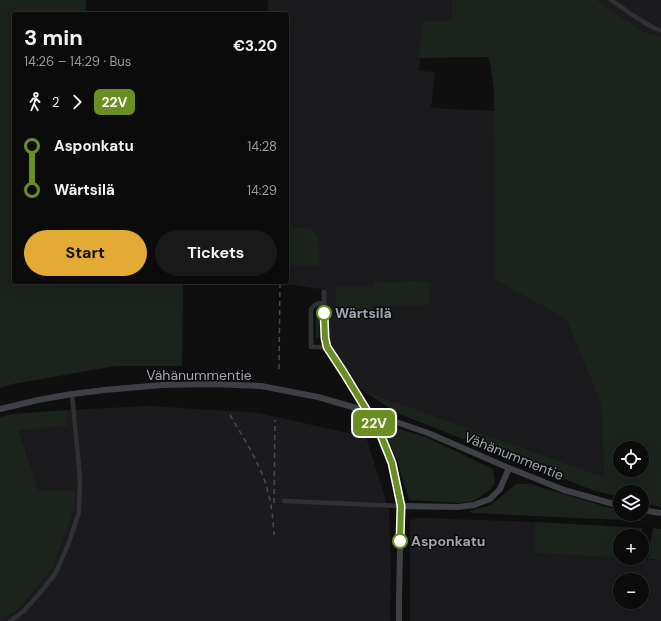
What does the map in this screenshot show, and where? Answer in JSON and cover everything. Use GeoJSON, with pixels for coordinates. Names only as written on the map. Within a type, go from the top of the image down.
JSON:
{"type":"FeatureCollection","features":[{"type":"Feature","properties":{"kind":"main road","name":"Vähänummentie"},"geometry":{"type":"LineString","coordinates":[[0,409],[38,400],[105,390],[162,385],[211,384],[261,386],[318,397],[356,408],[428,433],[564,490],[613,504]]}},
{"type":"Feature","properties":{"kind":"main road"},"geometry":{"type":"LineString","coordinates":[[399,621],[401,506],[458,508],[474,505],[490,499],[500,489],[509,468]]}},
{"type":"Feature","properties":{"kind":"main road"},"geometry":{"type":"LineString","coordinates":[[649,511],[661,513]]}},
{"type":"Feature","properties":{"kind":"street"},"geometry":{"type":"LineString","coordinates":[[611,0],[638,19],[661,31]]}},
{"type":"Feature","properties":{"kind":"street"},"geometry":{"type":"LineString","coordinates":[[284,501],[401,506],[392,463],[380,433],[327,347],[325,338],[324,292]]}},
{"type":"Feature","properties":{"kind":"street"},"geometry":{"type":"LineString","coordinates":[[324,303],[318,303],[311,309],[311,347],[327,347]]}},
{"type":"Feature","properties":{"kind":"street"},"geometry":{"type":"LineString","coordinates":[[10,621],[24,611],[54,574],[68,545],[79,512],[80,478],[72,394]]}},
{"type":"Feature","properties":{"kind":"shaded area"},"geometry":{"type":"Polygon","coordinates":[[[0,0],[86,0],[86,10],[92,12],[12,12],[12,284],[183,284],[182,366],[116,366],[12,384],[0,388],[0,0]]]}},
{"type":"Feature","properties":{"kind":"shaded area"},"geometry":{"type":"Polygon","coordinates":[[[268,0],[452,0],[451,21],[422,21],[419,71],[435,72],[431,108],[495,111],[495,280],[566,319],[601,404],[604,477],[362,390],[337,354],[321,323],[321,289],[284,284],[289,284],[289,12],[267,12],[268,0]]]}},
{"type":"Feature","properties":{"kind":"shaded area"},"geometry":{"type":"Polygon","coordinates":[[[452,0],[597,0],[644,32],[661,37],[661,507],[649,504],[649,485],[613,485],[613,495],[592,490],[397,413],[362,390],[604,477],[601,404],[566,319],[495,280],[494,90],[489,57],[419,58],[422,21],[451,21],[452,0]]]}},
{"type":"Feature","properties":{"kind":"shaded area"},"geometry":{"type":"Polygon","coordinates":[[[597,0],[661,0],[661,37],[644,32],[597,0]]]}},
{"type":"Feature","properties":{"kind":"shaded area"},"geometry":{"type":"Polygon","coordinates":[[[289,228],[307,228],[316,235],[320,250],[319,265],[289,265],[289,228]]]}},
{"type":"Feature","properties":{"kind":"shaded area"},"geometry":{"type":"Polygon","coordinates":[[[402,281],[419,281],[435,285],[430,287],[429,305],[372,305],[372,320],[336,320],[336,287],[373,287],[374,282],[402,283],[402,281]]]}},
{"type":"Feature","properties":{"kind":"shaded area"},"geometry":{"type":"Polygon","coordinates":[[[318,308],[320,310],[319,336],[316,338],[316,310],[318,308]]]}},
{"type":"Feature","properties":{"kind":"shaded area"},"geometry":{"type":"Polygon","coordinates":[[[149,406],[258,413],[366,437],[389,510],[391,569],[390,621],[0,621],[18,610],[74,491],[39,491],[19,429],[68,426],[67,410],[149,406]]]}},
{"type":"Feature","properties":{"kind":"shaded area"},"geometry":{"type":"Polygon","coordinates":[[[67,410],[68,426],[19,430],[39,491],[75,491],[74,509],[53,567],[18,610],[0,621],[0,417],[13,414],[67,410]]]}},
{"type":"Feature","properties":{"kind":"shaded area"},"geometry":{"type":"Polygon","coordinates":[[[381,423],[428,438],[493,469],[495,483],[491,489],[474,501],[458,503],[409,500],[398,462],[381,423]]]}},
{"type":"Feature","properties":{"kind":"shaded area"},"geometry":{"type":"Polygon","coordinates":[[[516,484],[530,484],[613,509],[613,520],[473,513],[469,511],[491,505],[516,484]]]}},
{"type":"Feature","properties":{"kind":"shaded area"},"geometry":{"type":"Polygon","coordinates":[[[421,518],[535,522],[535,553],[613,557],[613,565],[649,565],[649,559],[661,560],[661,621],[410,621],[410,520],[421,518]]]}},
{"type":"Feature","properties":{"kind":"shaded area"},"geometry":{"type":"Polygon","coordinates":[[[535,522],[642,528],[613,529],[613,558],[535,553],[535,522]]]}},
{"type":"Feature","properties":{"kind":"shaded area"},"geometry":{"type":"Polygon","coordinates":[[[653,528],[661,529],[661,560],[649,559],[653,528]]]}},
{"type":"Feature","properties":{"kind":"railway"},"geometry":{"type":"LineString","coordinates":[[279,369],[280,284]]}},
{"type":"Feature","properties":{"kind":"railway"},"geometry":{"type":"LineString","coordinates":[[230,415],[252,452],[265,482],[271,508],[274,535]]}},
{"type":"Feature","properties":{"kind":"railway"},"geometry":{"type":"LineString","coordinates":[[274,503],[275,420]]}},
{"type":"Feature","properties":{"kind":"bus line","name":"22V"},"geometry":{"type":"LineString","coordinates":[[324,313],[325,338],[327,347],[380,433],[392,463],[401,506],[400,541]]}},
{"type":"Feature","properties":{"kind":"place","name":"Wärtsilä"},"geometry":{"type":"Point","coordinates":[324,313]}},
{"type":"Feature","properties":{"kind":"place","name":"Asponkatu"},"geometry":{"type":"Point","coordinates":[400,541]}}]}
